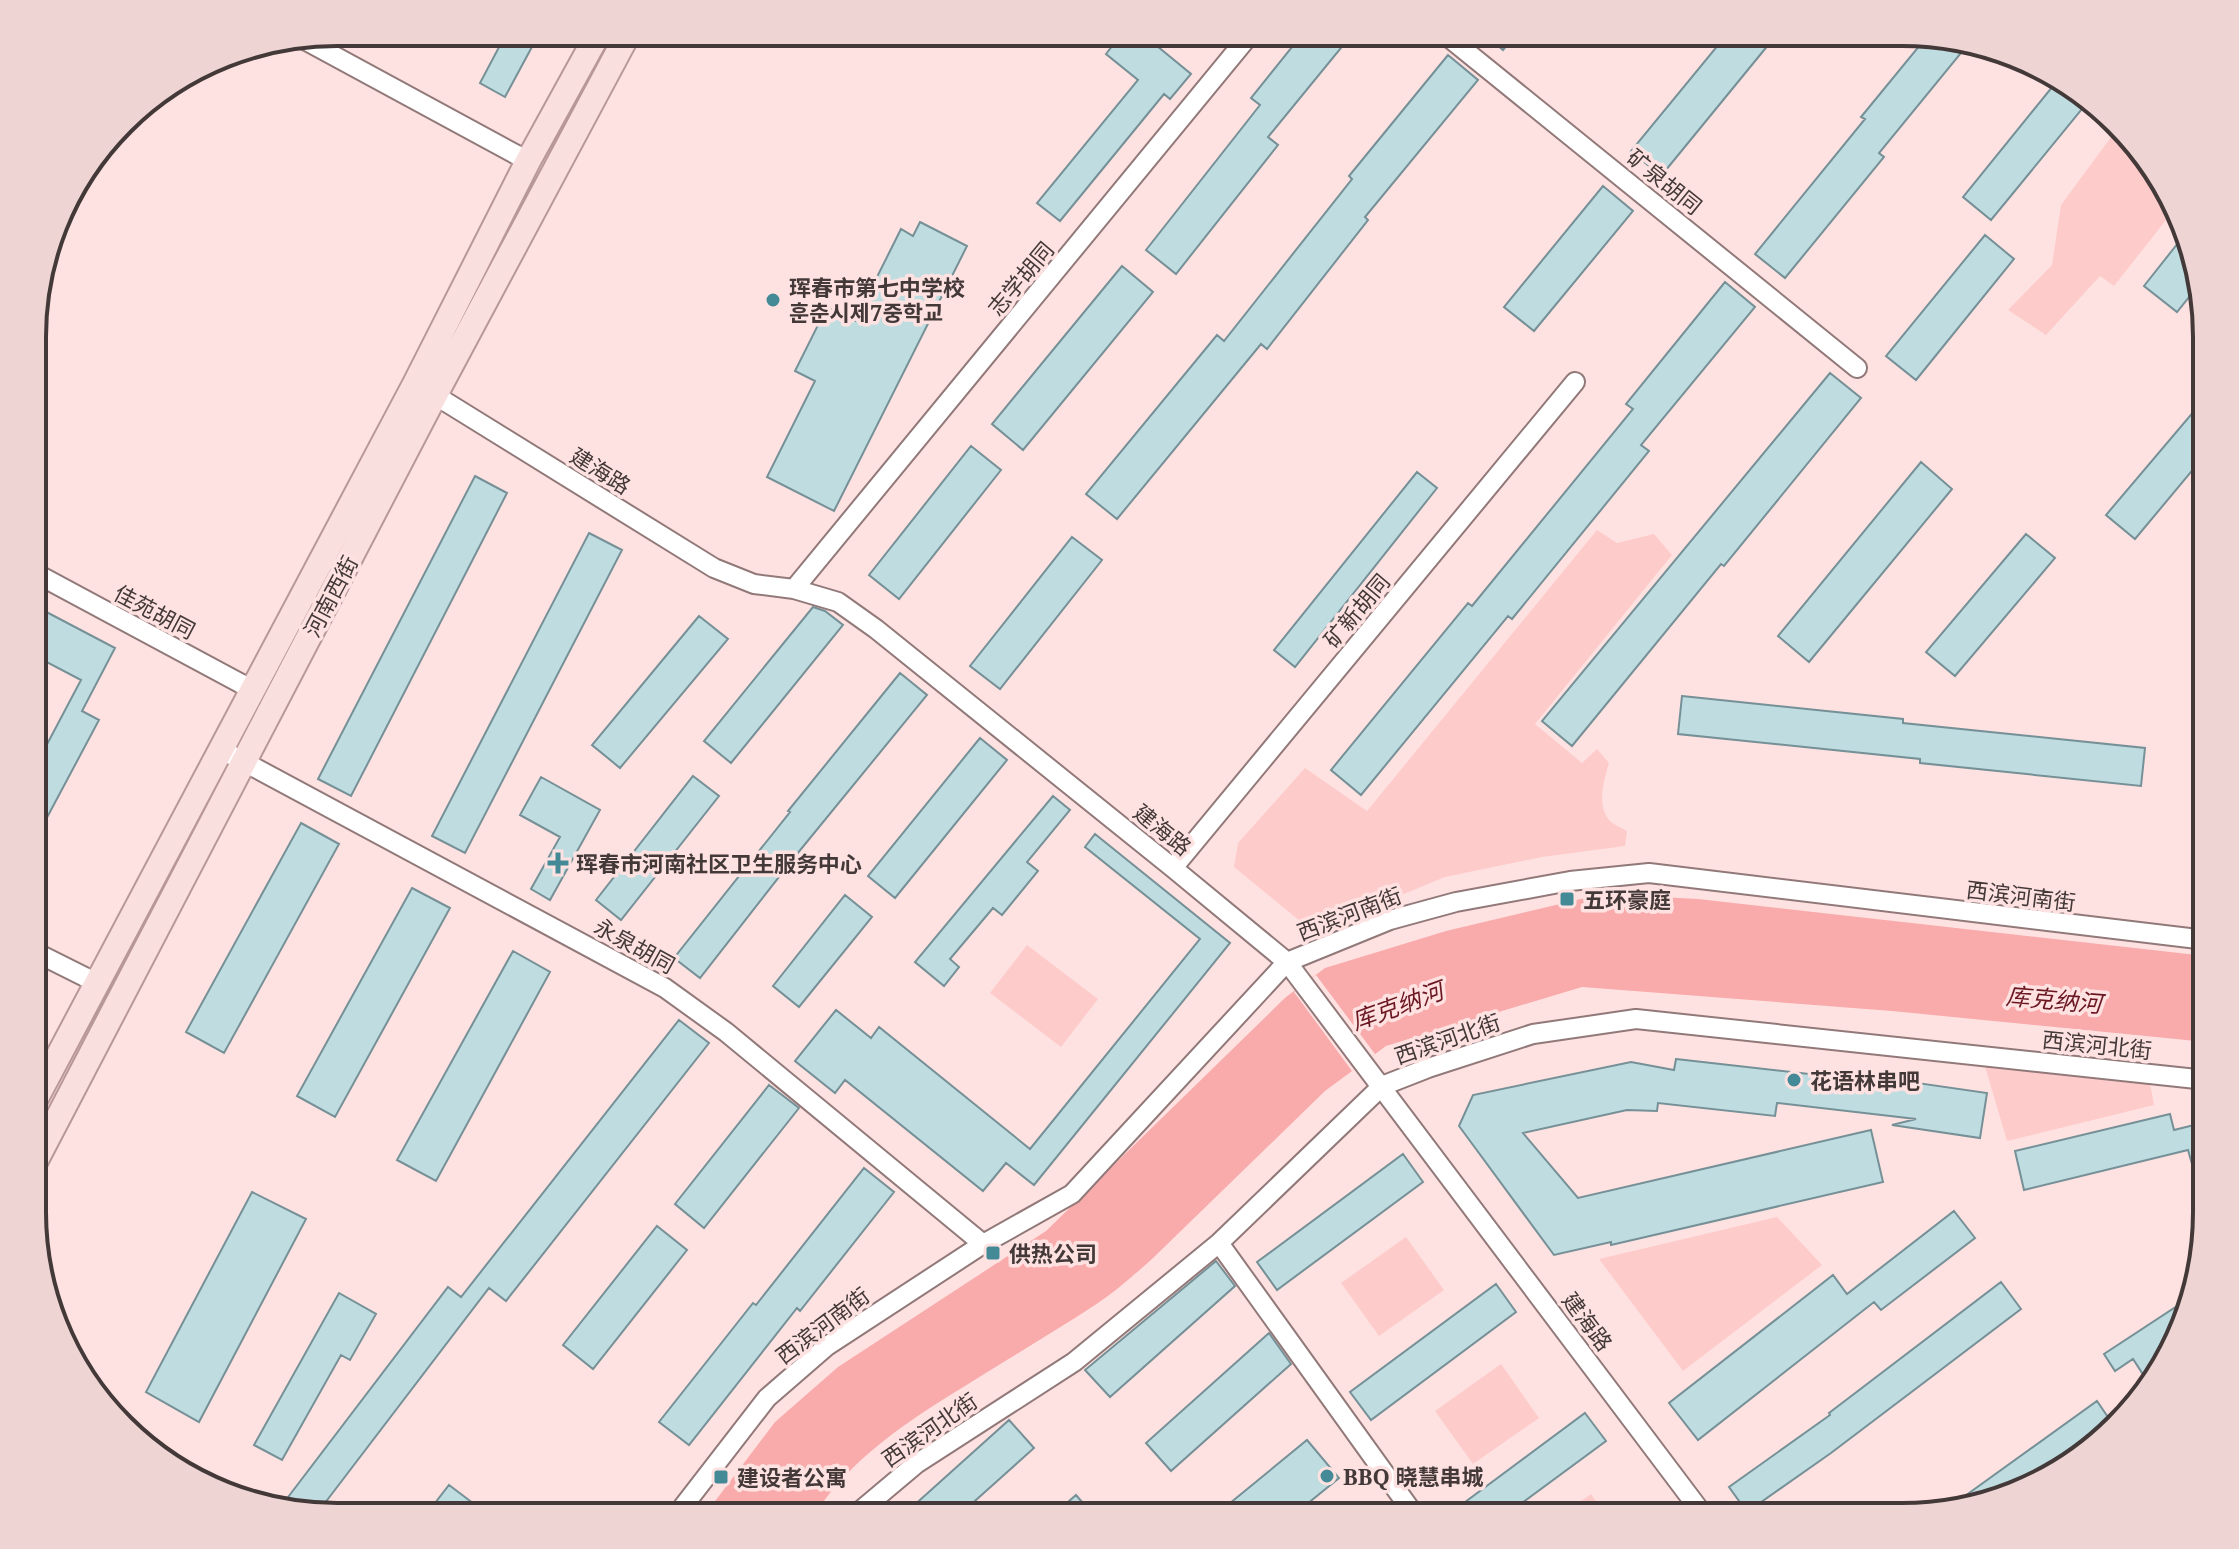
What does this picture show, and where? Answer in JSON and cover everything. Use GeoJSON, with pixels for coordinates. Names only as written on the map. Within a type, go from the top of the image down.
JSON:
{"type":"FeatureCollection","features":[{"type":"Feature","properties":{"kind":"main road","name":"河南西街"},"geometry":{"type":"LineString","coordinates":[[46,1141],[244,761],[425,390],[528,161],[591,46]]}},
{"type":"Feature","properties":{"kind":"main road","name":"河南西街"},"geometry":{"type":"LineString","coordinates":[[46,1079],[253,690],[621,46]]}},
{"type":"Feature","properties":{"kind":"street","name":"志学胡同"},"geometry":{"type":"LineString","coordinates":[[794,589],[1240,46]]}},
{"type":"Feature","properties":{"kind":"street","name":"矿泉胡同"},"geometry":{"type":"LineString","coordinates":[[1459,46],[1857,368]]}},
{"type":"Feature","properties":{"kind":"street"},"geometry":{"type":"LineString","coordinates":[[318,47],[528,161]]}},
{"type":"Feature","properties":{"kind":"street","name":"矿新胡同"},"geometry":{"type":"LineString","coordinates":[[1173,868],[1575,382]]}},
{"type":"Feature","properties":{"kind":"street","name":"建海路"},"geometry":{"type":"LineString","coordinates":[[425,390],[714,568],[754,584],[794,589],[838,602],[876,629],[1287,962],[1694,1503]]}},
{"type":"Feature","properties":{"kind":"street","name":"佳苑胡同"},"geometry":{"type":"LineString","coordinates":[[46,579],[253,690]]}},
{"type":"Feature","properties":{"kind":"street","name":"永泉胡同"},"geometry":{"type":"LineString","coordinates":[[222,750],[665,988],[726,1032],[983,1244]]}},
{"type":"Feature","properties":{"kind":"street","name":"西滨河南街"},"geometry":{"type":"LineString","coordinates":[[686,1503],[767,1398],[827,1346],[983,1244],[1072,1194],[1287,962],[1390,920],[1456,902],[1570,881],[1649,873],[2193,938]]}},
{"type":"Feature","properties":{"kind":"street"},"geometry":{"type":"LineString","coordinates":[[46,958],[97,983]]}},
{"type":"Feature","properties":{"kind":"street","name":"西滨河北街"},"geometry":{"type":"LineString","coordinates":[[870,1503],[916,1464],[1074,1362],[1219,1243],[1377,1080],[1428,1068],[1533,1034],[1636,1019],[2193,1079]]}},
{"type":"Feature","properties":{"kind":"street"},"geometry":{"type":"LineString","coordinates":[[1219,1243],[1406,1503]]}},
{"type":"Feature","properties":{"kind":"shaded area"},"geometry":{"type":"Polygon","coordinates":[[[2112,136],[2144,176],[2167,218],[2114,286],[2100,276],[2046,335],[2008,310],[2052,265],[2061,205],[2112,136]]]}},
{"type":"Feature","properties":{"kind":"shaded area"},"geometry":{"type":"Polygon","coordinates":[[[1597,530],[1617,543],[1654,534],[1672,555],[1535,724],[1582,763],[1597,749],[1609,763],[1602,793],[1603,808],[1610,821],[1627,831],[1625,846],[1542,857],[1445,877],[1331,924],[1305,925],[1234,867],[1238,843],[1305,768],[1367,811],[1597,530]]]}},
{"type":"Feature","properties":{"kind":"shaded area"},"geometry":{"type":"Polygon","coordinates":[[[1027,945],[1098,999],[1061,1047],[990,993],[1027,945]]]}},
{"type":"Feature","properties":{"kind":"shaded area"},"geometry":{"type":"Polygon","coordinates":[[[1984,1063],[2149,1078],[2154,1105],[2007,1141],[1984,1063]]]}},
{"type":"Feature","properties":{"kind":"shaded area"},"geometry":{"type":"Polygon","coordinates":[[[1777,1217],[1822,1265],[1683,1371],[1599,1259],[1777,1217]]]}},
{"type":"Feature","properties":{"kind":"shaded area"},"geometry":{"type":"Polygon","coordinates":[[[1406,1237],[1444,1290],[1379,1336],[1341,1283],[1406,1237]]]}},
{"type":"Feature","properties":{"kind":"shaded area"},"geometry":{"type":"Polygon","coordinates":[[[1501,1364],[1539,1418],[1473,1464],[1435,1411],[1501,1364]]]}},
{"type":"Feature","properties":{"kind":"shaded area"},"geometry":{"type":"Polygon","coordinates":[[[1591,1494],[1597,1503],[1578,1503],[1591,1494]]]}},
{"type":"Feature","properties":{"kind":"water","name":"库克纳河"},"geometry":{"type":"Polygon","coordinates":[[[1602,894],[1698,899],[2193,955],[2193,1041],[1892,1011],[1582,987],[1386,1046],[1325,1091],[1124,1283],[1095,1305],[901,1428],[862,1459],[823,1503],[714,1503],[775,1422],[838,1367],[1046,1231],[1286,997],[1325,968],[1446,931],[1602,894]]]}},
{"type":"Feature","properties":{"kind":"pier"},"geometry":{"type":"Polygon","coordinates":[[[1316,975],[1375,1054],[1352,1071],[1294,992],[1316,975]]]}},
{"type":"Feature","properties":{"kind":"building"},"geometry":{"type":"Polygon","coordinates":[[[500,46],[532,46],[505,97],[480,83],[500,46]]]}},
{"type":"Feature","properties":{"kind":"building"},"geometry":{"type":"Polygon","coordinates":[[[1112,46],[1157,46],[1191,74],[1170,99],[1164,94],[1060,221],[1037,203],[1138,80],[1106,54],[1112,46]]]}},
{"type":"Feature","properties":{"kind":"building"},"geometry":{"type":"Polygon","coordinates":[[[1293,46],[1343,46],[1268,137],[1278,145],[1176,274],[1146,250],[1260,105],[1251,98],[1293,46]]]}},
{"type":"Feature","properties":{"kind":"building"},"geometry":{"type":"Polygon","coordinates":[[[1717,46],[1767,46],[1661,176],[1631,151],[1717,46]]]}},
{"type":"Feature","properties":{"kind":"building"},"geometry":{"type":"Polygon","coordinates":[[[1918,47],[1961,53],[1879,153],[1884,157],[1785,278],[1755,254],[1865,119],[1861,117],[1918,47]]]}},
{"type":"Feature","properties":{"kind":"building"},"geometry":{"type":"Polygon","coordinates":[[[1448,55],[1478,80],[1365,217],[1368,220],[1267,349],[1261,344],[1117,519],[1086,494],[1217,335],[1224,341],[1352,179],[1349,176],[1448,55]]]}},
{"type":"Feature","properties":{"kind":"building"},"geometry":{"type":"Polygon","coordinates":[[[2052,88],[2082,109],[1991,220],[1963,197],[2052,88]]]}},
{"type":"Feature","properties":{"kind":"building"},"geometry":{"type":"Polygon","coordinates":[[[1603,186],[1633,211],[1534,331],[1504,307],[1603,186]]]}},
{"type":"Feature","properties":{"kind":"building"},"geometry":{"type":"Polygon","coordinates":[[[920,222],[967,246],[834,511],[767,477],[815,381],[795,371],[827,307],[855,321],[901,229],[913,236],[920,222]]]}},
{"type":"Feature","properties":{"kind":"building"},"geometry":{"type":"Polygon","coordinates":[[[1985,235],[2014,259],[1916,380],[1886,356],[1985,235]]]}},
{"type":"Feature","properties":{"kind":"building"},"geometry":{"type":"Polygon","coordinates":[[[2178,243],[2190,295],[2177,312],[2144,286],[2178,243]]]}},
{"type":"Feature","properties":{"kind":"building"},"geometry":{"type":"Polygon","coordinates":[[[1122,266],[1153,292],[1023,450],[992,424],[1122,266]]]}},
{"type":"Feature","properties":{"kind":"building"},"geometry":{"type":"Polygon","coordinates":[[[1725,282],[1755,307],[1641,445],[1649,451],[1512,619],[1508,616],[1361,795],[1331,770],[1468,603],[1472,606],[1633,409],[1626,404],[1725,282]]]}},
{"type":"Feature","properties":{"kind":"building"},"geometry":{"type":"Polygon","coordinates":[[[1830,373],[1861,398],[1572,746],[1542,721],[1830,373]]]}},
{"type":"Feature","properties":{"kind":"building"},"geometry":{"type":"Polygon","coordinates":[[[2193,412],[2193,470],[2135,539],[2106,515],[2193,412]]]}},
{"type":"Feature","properties":{"kind":"building"},"geometry":{"type":"Polygon","coordinates":[[[971,446],[1001,470],[899,599],[869,575],[971,446]]]}},
{"type":"Feature","properties":{"kind":"building"},"geometry":{"type":"Polygon","coordinates":[[[1921,462],[1952,489],[1809,662],[1778,636],[1921,462]]]}},
{"type":"Feature","properties":{"kind":"building"},"geometry":{"type":"Polygon","coordinates":[[[1417,472],[1437,488],[1295,667],[1274,650],[1417,472]]]}},
{"type":"Feature","properties":{"kind":"building"},"geometry":{"type":"Polygon","coordinates":[[[475,476],[507,493],[351,796],[318,779],[475,476]]]}},
{"type":"Feature","properties":{"kind":"building"},"geometry":{"type":"Polygon","coordinates":[[[589,533],[622,550],[465,853],[432,836],[589,533]]]}},
{"type":"Feature","properties":{"kind":"building"},"geometry":{"type":"Polygon","coordinates":[[[2026,534],[2055,558],[1955,676],[1926,652],[2026,534]]]}},
{"type":"Feature","properties":{"kind":"building"},"geometry":{"type":"Polygon","coordinates":[[[1072,537],[1102,560],[1000,689],[970,666],[1072,537]]]}},
{"type":"Feature","properties":{"kind":"building"},"geometry":{"type":"Polygon","coordinates":[[[813,607],[825,611],[843,625],[731,763],[704,741],[813,607]]]}},
{"type":"Feature","properties":{"kind":"building"},"geometry":{"type":"Polygon","coordinates":[[[46,612],[115,648],[82,711],[99,720],[46,819],[46,746],[81,680],[46,662],[46,612]]]}},
{"type":"Feature","properties":{"kind":"building"},"geometry":{"type":"Polygon","coordinates":[[[699,616],[728,639],[620,768],[592,745],[699,616]]]}},
{"type":"Feature","properties":{"kind":"building"},"geometry":{"type":"Polygon","coordinates":[[[900,673],[927,695],[700,978],[674,958],[900,673]]]}},
{"type":"Feature","properties":{"kind":"building"},"geometry":{"type":"Polygon","coordinates":[[[1682,696],[2145,748],[2141,786],[1678,734],[1682,696]]]}},
{"type":"Feature","properties":{"kind":"building"},"geometry":{"type":"Polygon","coordinates":[[[980,738],[1007,760],[895,898],[868,876],[980,738]]]}},
{"type":"Feature","properties":{"kind":"building"},"geometry":{"type":"Polygon","coordinates":[[[693,776],[719,796],[621,920],[596,900],[693,776]]]}},
{"type":"Feature","properties":{"kind":"building","name":"珲春市河南社区卫生服务中心"},"geometry":{"type":"Polygon","coordinates":[[[541,777],[600,810],[550,900],[531,889],[560,837],[520,815],[541,777]]]}},
{"type":"Feature","properties":{"kind":"building"},"geometry":{"type":"Polygon","coordinates":[[[1053,796],[1070,810],[1027,862],[1038,871],[1002,915],[993,908],[950,959],[959,967],[944,986],[915,962],[1053,796]]]}},
{"type":"Feature","properties":{"kind":"building"},"geometry":{"type":"Polygon","coordinates":[[[301,823],[339,844],[224,1053],[186,1032],[301,823]]]}},
{"type":"Feature","properties":{"kind":"building"},"geometry":{"type":"Polygon","coordinates":[[[1095,834],[1230,943],[1034,1185],[1006,1163],[983,1191],[845,1080],[835,1093],[795,1061],[836,1010],[871,1038],[879,1027],[1030,1149],[1200,939],[1085,847],[1095,834]]]}},
{"type":"Feature","properties":{"kind":"building"},"geometry":{"type":"Polygon","coordinates":[[[412,888],[450,908],[335,1117],[297,1096],[412,888]]]}},
{"type":"Feature","properties":{"kind":"building"},"geometry":{"type":"Polygon","coordinates":[[[845,895],[872,917],[799,1007],[773,986],[845,895]]]}},
{"type":"Feature","properties":{"kind":"building"},"geometry":{"type":"Polygon","coordinates":[[[513,951],[550,972],[436,1181],[397,1160],[513,951]]]}},
{"type":"Feature","properties":{"kind":"building"},"geometry":{"type":"Polygon","coordinates":[[[679,1020],[709,1043],[506,1301],[489,1288],[325,1502],[287,1498],[448,1287],[461,1297],[679,1020]]]}},
{"type":"Feature","properties":{"kind":"building"},"geometry":{"type":"Polygon","coordinates":[[[1676,1059],[1889,1083],[1890,1079],[1987,1093],[1980,1138],[1892,1125],[1916,1119],[1777,1103],[1775,1116],[1658,1103],[1657,1111],[1627,1110],[1523,1133],[1578,1198],[1871,1130],[1883,1182],[1611,1245],[1611,1242],[1554,1255],[1459,1126],[1473,1095],[1631,1062],[1674,1070],[1676,1059]]]}},
{"type":"Feature","properties":{"kind":"building"},"geometry":{"type":"Polygon","coordinates":[[[769,1085],[799,1108],[704,1228],[675,1204],[769,1085]]]}},
{"type":"Feature","properties":{"kind":"building"},"geometry":{"type":"Polygon","coordinates":[[[2170,1114],[2174,1130],[2193,1125],[2193,1164],[2188,1150],[2024,1190],[2015,1151],[2170,1114]]]}},
{"type":"Feature","properties":{"kind":"building"},"geometry":{"type":"Polygon","coordinates":[[[1403,1154],[1423,1182],[1277,1290],[1257,1262],[1403,1154]]]}},
{"type":"Feature","properties":{"kind":"building"},"geometry":{"type":"Polygon","coordinates":[[[864,1168],[894,1192],[689,1445],[659,1422],[864,1168]]]}},
{"type":"Feature","properties":{"kind":"building"},"geometry":{"type":"Polygon","coordinates":[[[252,1192],[306,1219],[199,1422],[146,1392],[252,1192]]]}},
{"type":"Feature","properties":{"kind":"building"},"geometry":{"type":"Polygon","coordinates":[[[1954,1211],[1975,1238],[1881,1310],[1874,1302],[1698,1440],[1669,1403],[1833,1275],[1847,1294],[1954,1211]]]}},
{"type":"Feature","properties":{"kind":"building"},"geometry":{"type":"Polygon","coordinates":[[[657,1226],[687,1250],[593,1369],[563,1345],[657,1226]]]}},
{"type":"Feature","properties":{"kind":"building"},"geometry":{"type":"Polygon","coordinates":[[[1216,1261],[1235,1286],[1110,1397],[1085,1370],[1216,1261]]]}},
{"type":"Feature","properties":{"kind":"building"},"geometry":{"type":"Polygon","coordinates":[[[2001,1282],[2021,1309],[1760,1503],[1741,1503],[1729,1487],[2001,1282]]]}},
{"type":"Feature","properties":{"kind":"building"},"geometry":{"type":"Polygon","coordinates":[[[1496,1284],[1516,1312],[1371,1420],[1350,1392],[1496,1284]]]}},
{"type":"Feature","properties":{"kind":"building"},"geometry":{"type":"Polygon","coordinates":[[[339,1293],[376,1314],[350,1360],[341,1355],[282,1460],[254,1445],[339,1293]]]}},
{"type":"Feature","properties":{"kind":"building"},"geometry":{"type":"Polygon","coordinates":[[[2178,1306],[2143,1374],[2133,1359],[2115,1371],[2104,1354],[2178,1306]]]}},
{"type":"Feature","properties":{"kind":"building"},"geometry":{"type":"Polygon","coordinates":[[[1269,1333],[1291,1364],[1171,1471],[1146,1443],[1269,1333]]]}},
{"type":"Feature","properties":{"kind":"building"},"geometry":{"type":"Polygon","coordinates":[[[2097,1401],[2108,1418],[2079,1443],[2047,1464],[1995,1488],[1966,1495],[2097,1401]]]}},
{"type":"Feature","properties":{"kind":"building"},"geometry":{"type":"Polygon","coordinates":[[[1585,1413],[1606,1441],[1522,1503],[1464,1503],[1585,1413]]]}},
{"type":"Feature","properties":{"kind":"building"},"geometry":{"type":"Polygon","coordinates":[[[1009,1420],[1034,1448],[973,1503],[917,1503],[1009,1420]]]}},
{"type":"Feature","properties":{"kind":"building"},"geometry":{"type":"Polygon","coordinates":[[[1307,1440],[1339,1478],[1308,1503],[1230,1503],[1307,1440]]]}},
{"type":"Feature","properties":{"kind":"building"},"geometry":{"type":"Polygon","coordinates":[[[449,1485],[473,1503],[435,1503],[449,1485]]]}},
{"type":"Feature","properties":{"kind":"building"},"geometry":{"type":"Polygon","coordinates":[[[1076,1495],[1083,1503],[1067,1503],[1076,1495]]]}},
{"type":"Feature","properties":{"kind":"place","name":"珲春市第七中学校 훈춘시제7중학교"},"geometry":{"type":"Point","coordinates":[773,300]}},
{"type":"Feature","properties":{"kind":"place","name":"珲春市河南社区卫生服务中心"},"geometry":{"type":"Point","coordinates":[558,863]}},
{"type":"Feature","properties":{"kind":"place","name":"五环豪庭"},"geometry":{"type":"Point","coordinates":[1567,899]}},
{"type":"Feature","properties":{"kind":"place","name":"花语林串吧"},"geometry":{"type":"Point","coordinates":[1794,1080]}},
{"type":"Feature","properties":{"kind":"place","name":"供热公司"},"geometry":{"type":"Point","coordinates":[993,1253]}},
{"type":"Feature","properties":{"kind":"place","name":"BBQ 晓慧串城"},"geometry":{"type":"Point","coordinates":[1327,1476]}},
{"type":"Feature","properties":{"kind":"place","name":"建设者公寓"},"geometry":{"type":"Point","coordinates":[721,1477]}}]}
